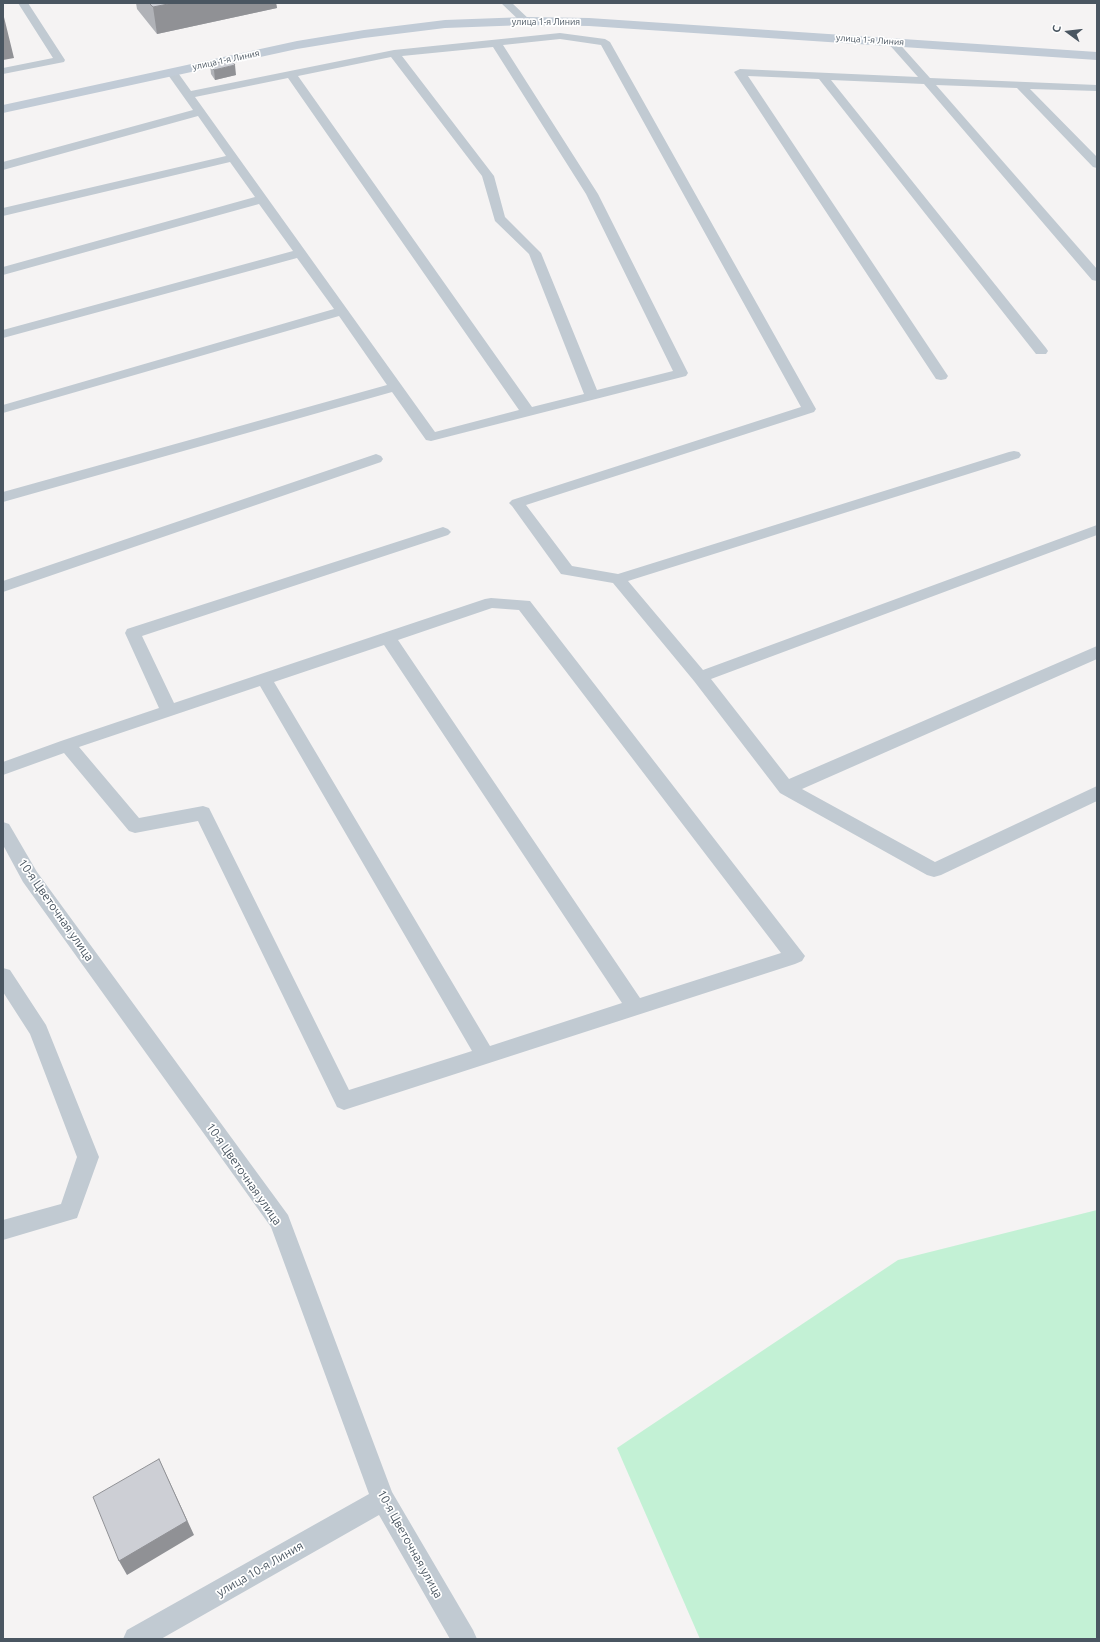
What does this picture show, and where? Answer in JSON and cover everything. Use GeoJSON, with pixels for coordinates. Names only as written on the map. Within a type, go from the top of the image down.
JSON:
{"type":"FeatureCollection","features":[{"type":"Feature","properties":{"kind":"main road","name":"улица 1-я Линия"},"geometry":{"type":"LineString","coordinates":[[3,109],[297,44],[445,24],[526,20],[655,25],[1097,56]]}},
{"type":"Feature","properties":{"kind":"lane"},"geometry":{"type":"LineString","coordinates":[[3,71],[60,60],[23,3]]}},
{"type":"Feature","properties":{"kind":"lane"},"geometry":{"type":"LineString","coordinates":[[506,3],[526,20]]}},
{"type":"Feature","properties":{"kind":"lane"},"geometry":{"type":"LineString","coordinates":[[188,95],[394,53],[560,36],[605,42],[809,409],[517,502],[567,570],[618,579],[1014,455]]}},
{"type":"Feature","properties":{"kind":"lane"},"geometry":{"type":"LineString","coordinates":[[892,42],[1097,277]]}},
{"type":"Feature","properties":{"kind":"lane"},"geometry":{"type":"LineString","coordinates":[[172,72],[431,437],[681,373],[592,194],[496,43]]}},
{"type":"Feature","properties":{"kind":"lane"},"geometry":{"type":"LineString","coordinates":[[394,53],[488,176],[499,218],[535,253],[592,396]]}},
{"type":"Feature","properties":{"kind":"lane"},"geometry":{"type":"LineString","coordinates":[[940,376],[740,72],[1097,88]]}},
{"type":"Feature","properties":{"kind":"lane"},"geometry":{"type":"LineString","coordinates":[[291,74],[528,412]]}},
{"type":"Feature","properties":{"kind":"lane"},"geometry":{"type":"LineString","coordinates":[[822,76],[1041,351]]}},
{"type":"Feature","properties":{"kind":"lane"},"geometry":{"type":"LineString","coordinates":[[1020,85],[1097,164]]}},
{"type":"Feature","properties":{"kind":"lane"},"geometry":{"type":"LineString","coordinates":[[3,166],[200,112]]}},
{"type":"Feature","properties":{"kind":"lane"},"geometry":{"type":"LineString","coordinates":[[3,212],[232,158]]}},
{"type":"Feature","properties":{"kind":"lane"},"geometry":{"type":"LineString","coordinates":[[3,271],[262,199]]}},
{"type":"Feature","properties":{"kind":"lane"},"geometry":{"type":"LineString","coordinates":[[3,334],[300,253]]}},
{"type":"Feature","properties":{"kind":"lane"},"geometry":{"type":"LineString","coordinates":[[3,410],[342,311]]}},
{"type":"Feature","properties":{"kind":"lane"},"geometry":{"type":"LineString","coordinates":[[3,497],[396,387]]}},
{"type":"Feature","properties":{"kind":"lane"},"geometry":{"type":"LineString","coordinates":[[3,586],[376,459]]}},
{"type":"Feature","properties":{"kind":"lane"},"geometry":{"type":"LineString","coordinates":[[700,677],[1097,530]]}},
{"type":"Feature","properties":{"kind":"lane"},"geometry":{"type":"LineString","coordinates":[[169,711],[133,633],[444,532]]}},
{"type":"Feature","properties":{"kind":"lane"},"geometry":{"type":"LineString","coordinates":[[618,579],[700,677],[786,788],[934,870],[1097,792]]}},
{"type":"Feature","properties":{"kind":"lane"},"geometry":{"type":"LineString","coordinates":[[3,769],[67,745],[491,603],[524,605],[795,956],[344,1102],[203,814],[135,826],[67,745]]}},
{"type":"Feature","properties":{"kind":"lane"},"geometry":{"type":"LineString","coordinates":[[388,638],[636,1008]]}},
{"type":"Feature","properties":{"kind":"lane"},"geometry":{"type":"LineString","coordinates":[[786,788],[1097,652]]}},
{"type":"Feature","properties":{"kind":"lane"},"geometry":{"type":"LineString","coordinates":[[264,679],[485,1056]]}},
{"type":"Feature","properties":{"kind":"lane","name":"10-я Цветочная улица"},"geometry":{"type":"LineString","coordinates":[[3,829],[30,876],[280,1222],[383,1499],[464,1639]]}},
{"type":"Feature","properties":{"kind":"lane"},"geometry":{"type":"LineString","coordinates":[[3,976],[39,1031],[88,1157],[69,1211],[3,1230]]}},
{"type":"Feature","properties":{"kind":"lane","name":"улица 10-я Линия"},"geometry":{"type":"LineString","coordinates":[[136,1639],[383,1499]]}},
{"type":"Feature","properties":{"kind":"green space"},"geometry":{"type":"Polygon","coordinates":[[[1097,1210],[1097,1639],[700,1639],[617,1448],[898,1260],[1097,1210]]]}},
{"type":"Feature","properties":{"kind":"building"},"geometry":{"type":"Polygon","coordinates":[[[149,3],[173,3],[153,7],[149,3]]]}},
{"type":"Feature","properties":{"kind":"building"},"geometry":{"type":"Polygon","coordinates":[[[231,60],[235,65],[214,70],[210,64],[231,60]]]}},
{"type":"Feature","properties":{"kind":"building"},"geometry":{"type":"Polygon","coordinates":[[[159,1459],[187,1521],[119,1561],[93,1497],[159,1459]]]}}]}
